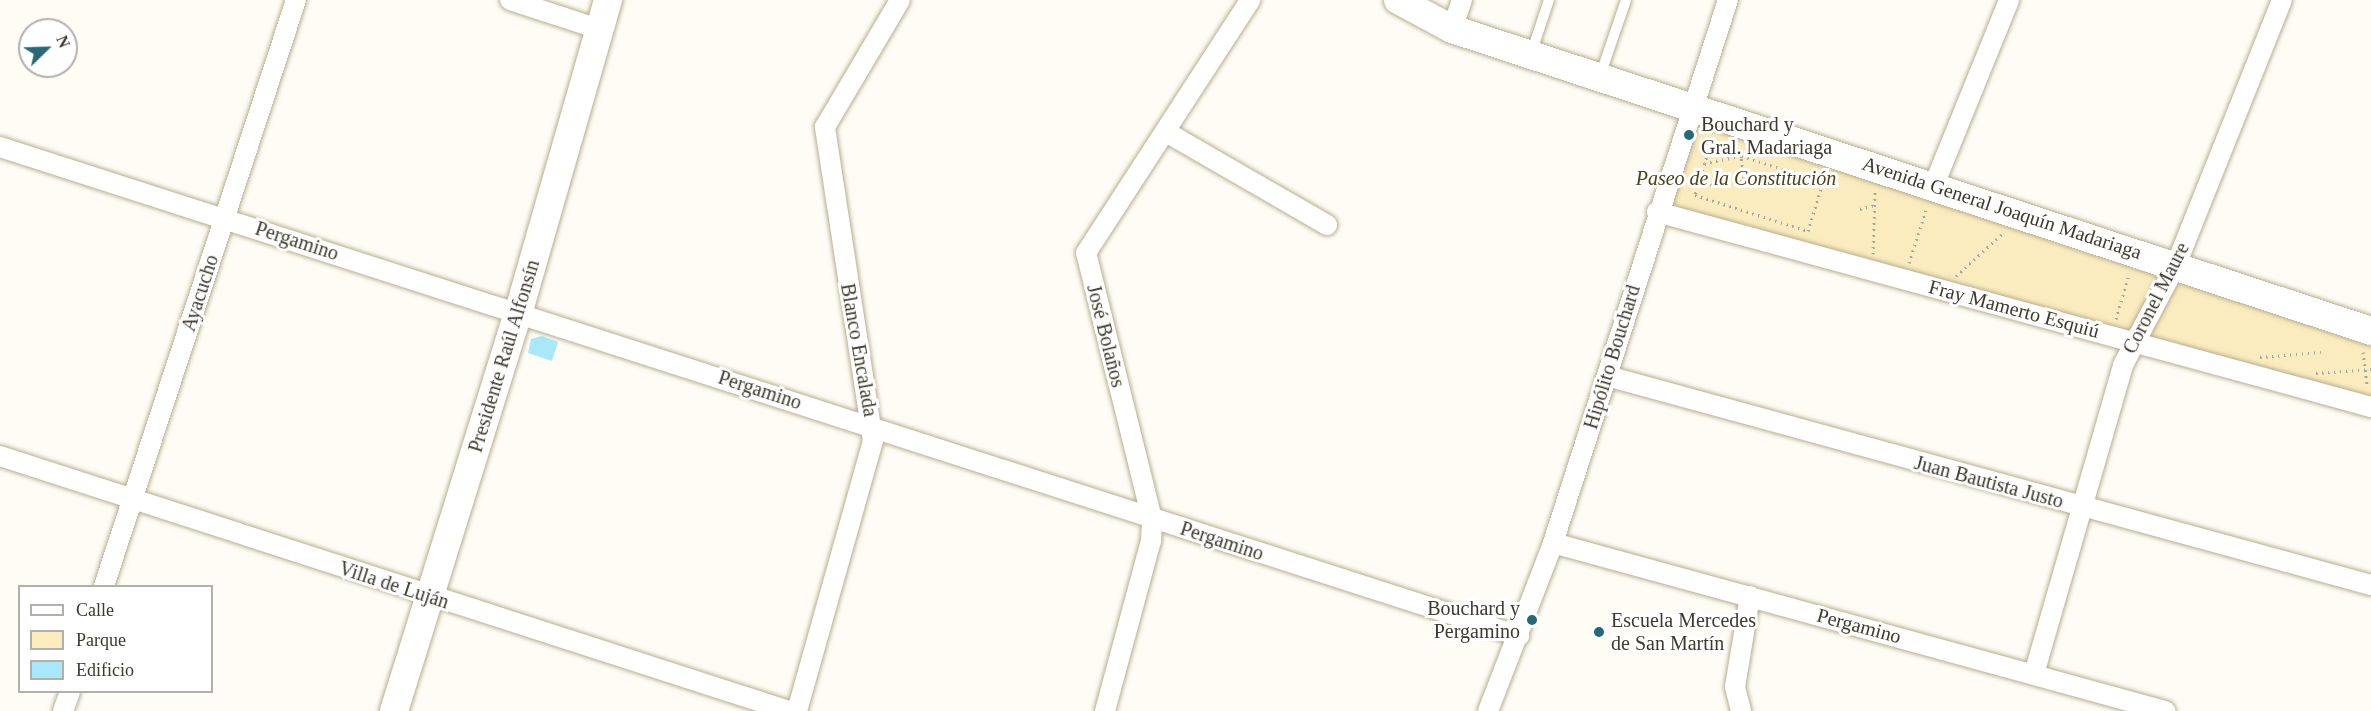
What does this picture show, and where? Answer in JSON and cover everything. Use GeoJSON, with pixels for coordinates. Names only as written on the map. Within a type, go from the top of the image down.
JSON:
{"type":"FeatureCollection","features":[{"type":"Feature","properties":{"kind":"main road","name":"Presidente Raúl Alfonsín"},"geometry":{"type":"LineString","coordinates":[[394,711],[518,314],[608,0]]}},
{"type":"Feature","properties":{"kind":"main road","name":"Avenida General Joaquín Madariaga"},"geometry":{"type":"LineString","coordinates":[[1398,0],[1452,28],[1600,77],[1690,115],[1877,166],[2366,330]]}},
{"type":"Feature","properties":{"kind":"street","name":"Ayacucho"},"geometry":{"type":"LineString","coordinates":[[104,585],[296,0]]}},
{"type":"Feature","properties":{"kind":"street"},"geometry":{"type":"LineString","coordinates":[[510,0],[599,29]]}},
{"type":"Feature","properties":{"kind":"street","name":"Blanco Encalada"},"geometry":{"type":"LineString","coordinates":[[797,711],[872,452],[872,426],[825,127],[900,0]]}},
{"type":"Feature","properties":{"kind":"street","name":"José Bolaños"},"geometry":{"type":"LineString","coordinates":[[1104,711],[1151,541],[1152,519],[1086,253],[1250,0]]}},
{"type":"Feature","properties":{"kind":"street"},"geometry":{"type":"LineString","coordinates":[[1452,28],[1462,0]]}},
{"type":"Feature","properties":{"kind":"street","name":"Hipólito Bouchard"},"geometry":{"type":"LineString","coordinates":[[1488,711],[1519,636],[1553,543],[1657,212],[1728,0]]}},
{"type":"Feature","properties":{"kind":"street"},"geometry":{"type":"LineString","coordinates":[[1934,185],[2009,0]]}},
{"type":"Feature","properties":{"kind":"street","name":"Coronel Maure"},"geometry":{"type":"LineString","coordinates":[[2034,674],[2081,507],[2132,340],[2176,265],[2282,0]]}},
{"type":"Feature","properties":{"kind":"street"},"geometry":{"type":"LineString","coordinates":[[1166,132],[1327,225]]}},
{"type":"Feature","properties":{"kind":"street","name":"Pergamino"},"geometry":{"type":"LineString","coordinates":[[0,147],[224,217],[1519,636]]}},
{"type":"Feature","properties":{"kind":"street","name":"Fray Mamerto Esquiú"},"geometry":{"type":"LineString","coordinates":[[1657,212],[2112,335],[2369,399]]}},
{"type":"Feature","properties":{"kind":"street","name":"Juan Bautista Justo"},"geometry":{"type":"LineString","coordinates":[[1607,376],[2371,585]]}},
{"type":"Feature","properties":{"kind":"street","name":"Villa de Luján"},"geometry":{"type":"LineString","coordinates":[[0,456],[429,597],[789,711]]}},
{"type":"Feature","properties":{"kind":"street","name":"Pergamino"},"geometry":{"type":"LineString","coordinates":[[1553,543],[2165,711]]}},
{"type":"Feature","properties":{"kind":"street"},"geometry":{"type":"LineString","coordinates":[[1741,711],[1736,687],[1750,596]]}},
{"type":"Feature","properties":{"kind":"street"},"geometry":{"type":"LineString","coordinates":[[63,711],[70,693]]}},
{"type":"Feature","properties":{"kind":"lane"},"geometry":{"type":"LineString","coordinates":[[1530,55],[1549,0]]}},
{"type":"Feature","properties":{"kind":"lane"},"geometry":{"type":"LineString","coordinates":[[1600,77],[1626,0]]}},
{"type":"Feature","properties":{"kind":"path"},"geometry":{"type":"LineString","coordinates":[[1690,115],[1710,146],[1823,182],[1808,231],[1695,195],[1710,146]]}},
{"type":"Feature","properties":{"kind":"path"},"geometry":{"type":"LineString","coordinates":[[1705,163],[1741,156]]}},
{"type":"Feature","properties":{"kind":"path"},"geometry":{"type":"LineString","coordinates":[[1698,184],[1728,185],[1744,178],[1741,156]]}},
{"type":"Feature","properties":{"kind":"path"},"geometry":{"type":"LineString","coordinates":[[1872,271],[1877,166]]}},
{"type":"Feature","properties":{"kind":"path"},"geometry":{"type":"LineString","coordinates":[[1904,279],[1934,185]]}},
{"type":"Feature","properties":{"kind":"path"},"geometry":{"type":"LineString","coordinates":[[1860,209],[1875,205]]}},
{"type":"Feature","properties":{"kind":"path"},"geometry":{"type":"LineString","coordinates":[[1942,289],[2023,214]]}},
{"type":"Feature","properties":{"kind":"path"},"geometry":{"type":"LineString","coordinates":[[2112,335],[2135,252]]}},
{"type":"Feature","properties":{"kind":"path"},"geometry":{"type":"LineString","coordinates":[[2366,330],[2369,399]]}},
{"type":"Feature","properties":{"kind":"path"},"geometry":{"type":"LineString","coordinates":[[2252,358],[2321,352]]}},
{"type":"Feature","properties":{"kind":"green space","name":"Paseo de la Constitución"},"geometry":{"type":"Polygon","coordinates":[[[1692,110],[2371,331],[2371,407],[1657,212],[1692,110]]]}},
{"type":"Feature","properties":{"kind":"building"},"geometry":{"type":"Polygon","coordinates":[[[542,336],[558,342],[552,361],[528,353],[531,339],[542,336]]]}},
{"type":"Feature","properties":{"kind":"place","name":"Bouchard y Gral. Madariaga"},"geometry":{"type":"Point","coordinates":[1689,135]}},
{"type":"Feature","properties":{"kind":"place","name":"Bouchard y Pergamino"},"geometry":{"type":"Point","coordinates":[1532,620]}},
{"type":"Feature","properties":{"kind":"place","name":"Escuela Mercedes de San Martín"},"geometry":{"type":"Point","coordinates":[1599,632]}}]}
